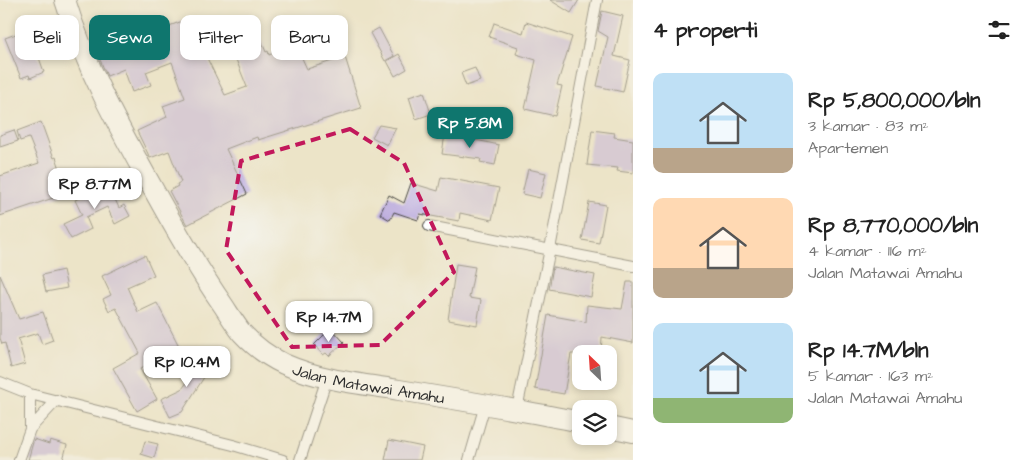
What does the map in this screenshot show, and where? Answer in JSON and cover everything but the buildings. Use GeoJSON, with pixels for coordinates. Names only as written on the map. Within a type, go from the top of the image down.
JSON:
{"type":"FeatureCollection","features":[{"type":"Feature","properties":{"kind":"highway","name":"Jalan Matawai Amahu"},"geometry":{"type":"LineString","coordinates":[[65,0],[83,53],[123,133],[197,268],[234,322],[254,345],[271,358],[286,365],[327,378],[486,406],[517,409],[572,420]]}},
{"type":"Feature","properties":{"kind":"highway"},"geometry":{"type":"LineString","coordinates":[[617,429],[633,432]]}},
{"type":"Feature","properties":{"kind":"street"},"geometry":{"type":"LineString","coordinates":[[517,409],[550,249],[597,0]]}},
{"type":"Feature","properties":{"kind":"street"},"geometry":{"type":"LineString","coordinates":[[430,226],[633,266]]}},
{"type":"Feature","properties":{"kind":"street"},"geometry":{"type":"LineString","coordinates":[[300,460],[327,378]]}},
{"type":"Feature","properties":{"kind":"street"},"geometry":{"type":"LineString","coordinates":[[0,382],[30,394],[224,442],[283,460]]}},
{"type":"Feature","properties":{"kind":"street"},"geometry":{"type":"LineString","coordinates":[[20,460],[30,429],[30,394]]}},
{"type":"Feature","properties":{"kind":"street"},"geometry":{"type":"LineString","coordinates":[[30,429],[57,400]]}},
{"type":"Feature","properties":{"kind":"street"},"geometry":{"type":"LineString","coordinates":[[469,460],[486,406]]}},
{"type":"Feature","properties":{"kind":"highlighted area"},"geometry":{"type":"Polygon","coordinates":[[[350,129],[404,163],[454,272],[380,345],[292,347],[226,250],[241,161],[350,129]]]}}]}
